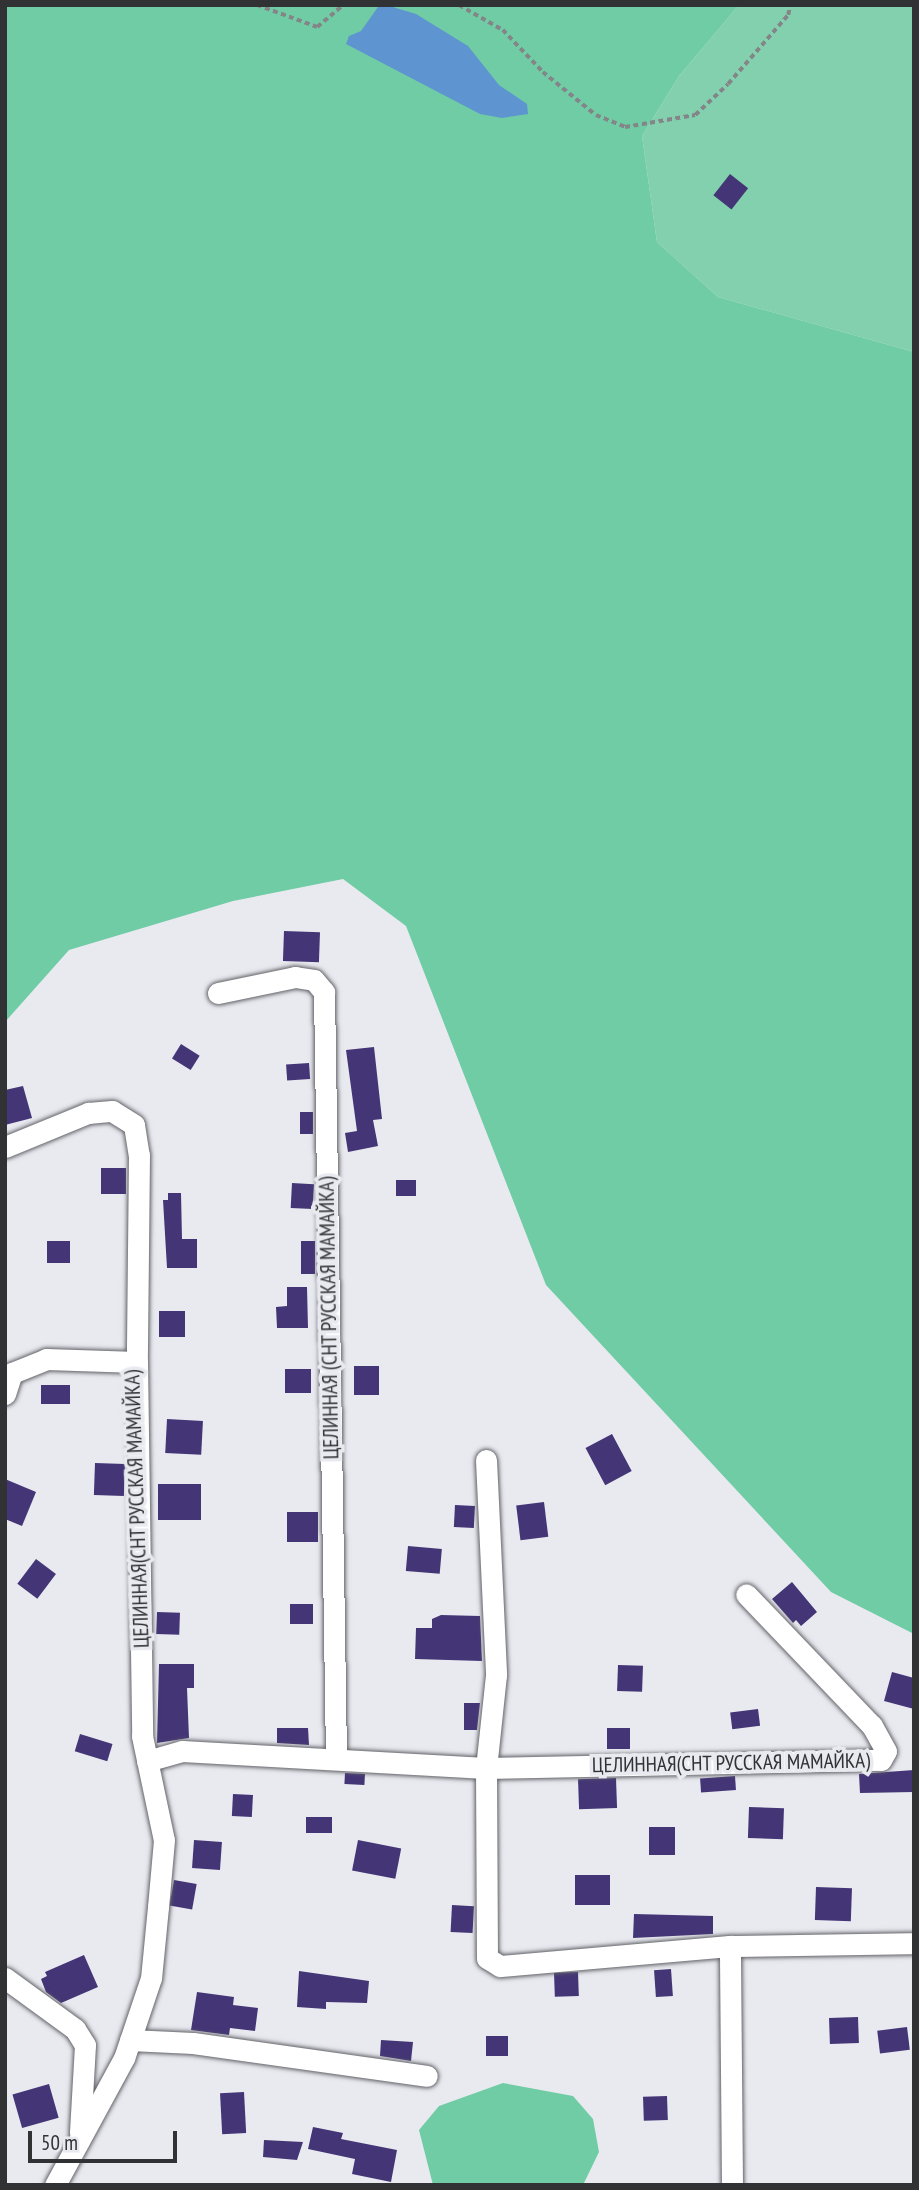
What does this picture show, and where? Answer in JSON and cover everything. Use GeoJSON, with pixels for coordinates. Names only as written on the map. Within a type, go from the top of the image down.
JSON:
{"type":"FeatureCollection","features":[{"type":"Feature","properties":{"kind":"street","name":"ЦЕЛИННАЯ (СНТ РУССКАЯ МАМАЙКА)"},"geometry":{"type":"LineString","coordinates":[[218,993],[295,977],[314,980],[324,992],[335,1759]]}},
{"type":"Feature","properties":{"kind":"street"},"geometry":{"type":"LineString","coordinates":[[5,1147],[88,1114],[112,1111],[134,1125],[139,1155],[137,1362]]}},
{"type":"Feature","properties":{"kind":"street","name":"ЦЕЛИННАЯ(СНТ РУССКАЯ МАМАЙКА)"},"geometry":{"type":"LineString","coordinates":[[5,1394],[12,1373],[46,1359],[137,1362],[142,1736],[163,1840],[151,1978],[130,2040],[55,2185]]}},
{"type":"Feature","properties":{"kind":"street"},"geometry":{"type":"LineString","coordinates":[[486,1460],[496,1675],[486,1768],[487,1958],[500,1966],[730,1945],[914,1943]]}},
{"type":"Feature","properties":{"kind":"street","name":"ЦЕЛИННАЯ(СНТ РУССКАЯ МАМАЙКА)"},"geometry":{"type":"LineString","coordinates":[[147,1761],[182,1751],[486,1768],[881,1760],[886,1751],[872,1726],[746,1594]]}},
{"type":"Feature","properties":{"kind":"street"},"geometry":{"type":"LineString","coordinates":[[730,1945],[732,2185]]}},
{"type":"Feature","properties":{"kind":"street"},"geometry":{"type":"LineString","coordinates":[[5,1978],[75,2029],[85,2045],[80,2138]]}},
{"type":"Feature","properties":{"kind":"street"},"geometry":{"type":"LineString","coordinates":[[130,2040],[193,2043],[427,2076]]}},
{"type":"Feature","properties":{"kind":"path"},"geometry":{"type":"LineString","coordinates":[[257,5],[317,27],[343,5]]}},
{"type":"Feature","properties":{"kind":"path"},"geometry":{"type":"LineString","coordinates":[[459,5],[503,30],[543,72],[596,116],[625,127],[695,116],[729,84],[788,15],[790,5]]}},
{"type":"Feature","properties":{"kind":"green space"},"geometry":{"type":"Polygon","coordinates":[[[5,5],[739,5],[679,76],[642,136],[657,242],[718,297],[914,352],[914,1634],[831,1592],[546,1285],[406,926],[343,879],[233,901],[69,950],[5,1022],[5,5]]]}},
{"type":"Feature","properties":{"kind":"green space"},"geometry":{"type":"Polygon","coordinates":[[[739,5],[914,5],[914,352],[718,297],[657,242],[642,136],[679,76],[739,5]]]}},
{"type":"Feature","properties":{"kind":"green space"},"geometry":{"type":"Polygon","coordinates":[[[503,2083],[573,2096],[593,2119],[599,2152],[583,2185],[433,2185],[419,2130],[439,2106],[503,2083]]]}},
{"type":"Feature","properties":{"kind":"water"},"geometry":{"type":"Polygon","coordinates":[[[386,5],[416,14],[468,46],[499,85],[527,104],[528,114],[502,118],[480,114],[346,44],[349,36],[361,31],[378,7],[386,5]]]}},
{"type":"Feature","properties":{"kind":"building"},"geometry":{"type":"Polygon","coordinates":[[[730,174],[748,188],[732,209],[713,195],[730,174]]]}},
{"type":"Feature","properties":{"kind":"building"},"geometry":{"type":"Polygon","coordinates":[[[284,931],[320,932],[319,962],[283,961],[284,931]]]}},
{"type":"Feature","properties":{"kind":"building"},"geometry":{"type":"Polygon","coordinates":[[[181,1044],[200,1056],[191,1070],[172,1058],[181,1044]]]}},
{"type":"Feature","properties":{"kind":"building"},"geometry":{"type":"Polygon","coordinates":[[[374,1047],[382,1119],[373,1120],[378,1146],[348,1152],[345,1133],[357,1131],[346,1050],[374,1047]]]}},
{"type":"Feature","properties":{"kind":"building"},"geometry":{"type":"Polygon","coordinates":[[[309,1063],[310,1079],[287,1081],[286,1065],[309,1063]]]}},
{"type":"Feature","properties":{"kind":"building"},"geometry":{"type":"Polygon","coordinates":[[[23,1086],[32,1118],[5,1125],[5,1090],[23,1086]]]}},
{"type":"Feature","properties":{"kind":"building"},"geometry":{"type":"Polygon","coordinates":[[[300,1112],[313,1112],[313,1134],[300,1134],[300,1112]]]}},
{"type":"Feature","properties":{"kind":"building"},"geometry":{"type":"Polygon","coordinates":[[[101,1168],[126,1168],[126,1194],[101,1194],[101,1168]]]}},
{"type":"Feature","properties":{"kind":"building"},"geometry":{"type":"Polygon","coordinates":[[[396,1180],[416,1180],[416,1196],[396,1196],[396,1180]]]}},
{"type":"Feature","properties":{"kind":"building"},"geometry":{"type":"Polygon","coordinates":[[[292,1183],[314,1184],[313,1209],[291,1208],[292,1183]]]}},
{"type":"Feature","properties":{"kind":"building"},"geometry":{"type":"Polygon","coordinates":[[[168,1193],[181,1193],[182,1239],[197,1239],[197,1268],[167,1268],[163,1200],[168,1200],[168,1193]]]}},
{"type":"Feature","properties":{"kind":"building"},"geometry":{"type":"Polygon","coordinates":[[[47,1241],[70,1241],[70,1263],[47,1263],[47,1241]]]}},
{"type":"Feature","properties":{"kind":"building"},"geometry":{"type":"Polygon","coordinates":[[[301,1241],[315,1241],[315,1274],[301,1274],[301,1241]]]}},
{"type":"Feature","properties":{"kind":"building"},"geometry":{"type":"Polygon","coordinates":[[[287,1287],[307,1287],[308,1328],[277,1328],[276,1307],[287,1306],[287,1287]]]}},
{"type":"Feature","properties":{"kind":"building"},"geometry":{"type":"Polygon","coordinates":[[[159,1311],[185,1311],[185,1337],[159,1337],[159,1311]]]}},
{"type":"Feature","properties":{"kind":"building"},"geometry":{"type":"Polygon","coordinates":[[[354,1366],[379,1366],[379,1395],[354,1395],[354,1366]]]}},
{"type":"Feature","properties":{"kind":"building"},"geometry":{"type":"Polygon","coordinates":[[[285,1369],[311,1369],[311,1393],[285,1393],[285,1369]]]}},
{"type":"Feature","properties":{"kind":"building"},"geometry":{"type":"Polygon","coordinates":[[[41,1385],[70,1385],[70,1404],[41,1404],[41,1385]]]}},
{"type":"Feature","properties":{"kind":"building"},"geometry":{"type":"Polygon","coordinates":[[[167,1419],[203,1421],[201,1455],[165,1453],[167,1419]]]}},
{"type":"Feature","properties":{"kind":"building"},"geometry":{"type":"Polygon","coordinates":[[[612,1434],[632,1471],[605,1485],[586,1448],[612,1434]]]}},
{"type":"Feature","properties":{"kind":"building"},"geometry":{"type":"Polygon","coordinates":[[[95,1463],[125,1464],[124,1496],[94,1495],[95,1463]]]}},
{"type":"Feature","properties":{"kind":"building"},"geometry":{"type":"Polygon","coordinates":[[[5,1479],[36,1492],[22,1526],[5,1519],[5,1479]]]}},
{"type":"Feature","properties":{"kind":"building"},"geometry":{"type":"Polygon","coordinates":[[[158,1484],[201,1484],[201,1520],[158,1520],[158,1484]]]}},
{"type":"Feature","properties":{"kind":"building"},"geometry":{"type":"Polygon","coordinates":[[[544,1502],[548,1537],[520,1540],[516,1505],[544,1502]]]}},
{"type":"Feature","properties":{"kind":"building"},"geometry":{"type":"Polygon","coordinates":[[[455,1505],[475,1506],[474,1528],[454,1527],[455,1505]]]}},
{"type":"Feature","properties":{"kind":"building"},"geometry":{"type":"Polygon","coordinates":[[[287,1512],[318,1512],[318,1542],[287,1542],[287,1512]]]}},
{"type":"Feature","properties":{"kind":"building"},"geometry":{"type":"Polygon","coordinates":[[[408,1546],[442,1549],[440,1574],[406,1571],[408,1546]]]}},
{"type":"Feature","properties":{"kind":"building"},"geometry":{"type":"Polygon","coordinates":[[[36,1559],[56,1574],[37,1599],[17,1584],[36,1559]]]}},
{"type":"Feature","properties":{"kind":"building"},"geometry":{"type":"Polygon","coordinates":[[[792,1582],[817,1612],[801,1626],[796,1620],[793,1623],[772,1599],[792,1582]]]}},
{"type":"Feature","properties":{"kind":"building"},"geometry":{"type":"Polygon","coordinates":[[[290,1604],[313,1604],[313,1624],[290,1624],[290,1604]]]}},
{"type":"Feature","properties":{"kind":"building"},"geometry":{"type":"Polygon","coordinates":[[[157,1612],[180,1613],[179,1635],[156,1634],[157,1612]]]}},
{"type":"Feature","properties":{"kind":"building"},"geometry":{"type":"Polygon","coordinates":[[[441,1615],[480,1616],[482,1661],[415,1659],[416,1628],[432,1628],[432,1619],[441,1615]]]}},
{"type":"Feature","properties":{"kind":"building"},"geometry":{"type":"Polygon","coordinates":[[[159,1664],[194,1664],[194,1688],[187,1688],[189,1738],[157,1743],[159,1664]]]}},
{"type":"Feature","properties":{"kind":"building"},"geometry":{"type":"Polygon","coordinates":[[[618,1665],[643,1666],[642,1692],[617,1691],[618,1665]]]}},
{"type":"Feature","properties":{"kind":"building"},"geometry":{"type":"Polygon","coordinates":[[[892,1672],[914,1678],[914,1709],[884,1701],[892,1672]]]}},
{"type":"Feature","properties":{"kind":"building"},"geometry":{"type":"Polygon","coordinates":[[[464,1703],[480,1703],[477,1730],[464,1730],[464,1703]]]}},
{"type":"Feature","properties":{"kind":"building"},"geometry":{"type":"Polygon","coordinates":[[[758,1709],[760,1726],[732,1729],[730,1712],[758,1709]]]}},
{"type":"Feature","properties":{"kind":"building"},"geometry":{"type":"Polygon","coordinates":[[[277,1728],[308,1728],[309,1745],[277,1743],[277,1728]]]}},
{"type":"Feature","properties":{"kind":"building"},"geometry":{"type":"Polygon","coordinates":[[[607,1728],[630,1728],[630,1749],[607,1749],[607,1728]]]}},
{"type":"Feature","properties":{"kind":"building"},"geometry":{"type":"Polygon","coordinates":[[[80,1734],[113,1744],[107,1761],[75,1751],[80,1734]]]}},
{"type":"Feature","properties":{"kind":"building"},"geometry":{"type":"Polygon","coordinates":[[[914,1770],[914,1792],[860,1793],[859,1774],[914,1770]]]}},
{"type":"Feature","properties":{"kind":"building"},"geometry":{"type":"Polygon","coordinates":[[[345,1773],[365,1774],[364,1785],[344,1784],[345,1773]]]}},
{"type":"Feature","properties":{"kind":"building"},"geometry":{"type":"Polygon","coordinates":[[[735,1776],[736,1790],[701,1792],[700,1778],[735,1776]]]}},
{"type":"Feature","properties":{"kind":"building"},"geometry":{"type":"Polygon","coordinates":[[[616,1778],[617,1808],[579,1809],[578,1779],[616,1778]]]}},
{"type":"Feature","properties":{"kind":"building"},"geometry":{"type":"Polygon","coordinates":[[[233,1794],[253,1795],[252,1817],[232,1816],[233,1794]]]}},
{"type":"Feature","properties":{"kind":"building"},"geometry":{"type":"Polygon","coordinates":[[[749,1807],[784,1808],[783,1839],[748,1838],[749,1807]]]}},
{"type":"Feature","properties":{"kind":"building"},"geometry":{"type":"Polygon","coordinates":[[[306,1817],[332,1817],[332,1833],[306,1833],[306,1817]]]}},
{"type":"Feature","properties":{"kind":"building"},"geometry":{"type":"Polygon","coordinates":[[[649,1827],[675,1827],[675,1855],[649,1855],[649,1827]]]}},
{"type":"Feature","properties":{"kind":"building"},"geometry":{"type":"Polygon","coordinates":[[[194,1840],[222,1842],[220,1870],[192,1868],[194,1840]]]}},
{"type":"Feature","properties":{"kind":"building"},"geometry":{"type":"Polygon","coordinates":[[[358,1840],[401,1848],[395,1879],[352,1870],[358,1840]]]}},
{"type":"Feature","properties":{"kind":"building"},"geometry":{"type":"Polygon","coordinates":[[[575,1875],[610,1875],[610,1905],[575,1905],[575,1875]]]}},
{"type":"Feature","properties":{"kind":"building"},"geometry":{"type":"Polygon","coordinates":[[[174,1880],[197,1884],[192,1910],[169,1906],[174,1880]]]}},
{"type":"Feature","properties":{"kind":"building"},"geometry":{"type":"Polygon","coordinates":[[[816,1887],[852,1888],[851,1921],[815,1920],[816,1887]]]}},
{"type":"Feature","properties":{"kind":"building"},"geometry":{"type":"Polygon","coordinates":[[[452,1905],[474,1906],[473,1933],[451,1932],[452,1905]]]}},
{"type":"Feature","properties":{"kind":"building"},"geometry":{"type":"Polygon","coordinates":[[[634,1914],[713,1916],[713,1934],[633,1938],[634,1914]]]}},
{"type":"Feature","properties":{"kind":"building"},"geometry":{"type":"Polygon","coordinates":[[[84,1955],[98,1987],[61,2003],[46,1992],[41,1979],[47,1976],[45,1972],[84,1955]]]}},
{"type":"Feature","properties":{"kind":"building"},"geometry":{"type":"Polygon","coordinates":[[[671,1969],[673,1996],[656,1997],[654,1970],[671,1969]]]}},
{"type":"Feature","properties":{"kind":"building"},"geometry":{"type":"Polygon","coordinates":[[[299,1971],[369,1981],[367,2003],[326,2002],[326,2009],[297,2007],[299,1971]]]}},
{"type":"Feature","properties":{"kind":"building"},"geometry":{"type":"Polygon","coordinates":[[[578,1972],[579,1996],[555,1997],[554,1973],[578,1972]]]}},
{"type":"Feature","properties":{"kind":"building"},"geometry":{"type":"Polygon","coordinates":[[[197,1992],[234,1997],[233,2005],[258,2008],[255,2031],[230,2028],[229,2035],[191,2030],[197,1992]]]}},
{"type":"Feature","properties":{"kind":"building"},"geometry":{"type":"Polygon","coordinates":[[[858,2017],[859,2043],[830,2044],[829,2018],[858,2017]]]}},
{"type":"Feature","properties":{"kind":"building"},"geometry":{"type":"Polygon","coordinates":[[[907,2027],[910,2050],[880,2053],[877,2031],[907,2027]]]}},
{"type":"Feature","properties":{"kind":"building"},"geometry":{"type":"Polygon","coordinates":[[[486,2036],[508,2036],[508,2056],[486,2056],[486,2036]]]}},
{"type":"Feature","properties":{"kind":"building"},"geometry":{"type":"Polygon","coordinates":[[[381,2040],[413,2042],[411,2061],[380,2056],[381,2040]]]}},
{"type":"Feature","properties":{"kind":"building"},"geometry":{"type":"Polygon","coordinates":[[[49,2084],[59,2118],[22,2128],[12,2094],[49,2084]]]}},
{"type":"Feature","properties":{"kind":"building"},"geometry":{"type":"Polygon","coordinates":[[[244,2092],[246,2133],[222,2134],[220,2093],[244,2092]]]}},
{"type":"Feature","properties":{"kind":"building"},"geometry":{"type":"Polygon","coordinates":[[[667,2096],[668,2120],[644,2121],[643,2097],[667,2096]]]}},
{"type":"Feature","properties":{"kind":"building"},"geometry":{"type":"Polygon","coordinates":[[[313,2127],[343,2133],[341,2139],[397,2150],[391,2182],[352,2174],[355,2159],[308,2149],[313,2127]]]}},
{"type":"Feature","properties":{"kind":"building"},"geometry":{"type":"Polygon","coordinates":[[[264,2140],[303,2142],[297,2160],[263,2157],[264,2140]]]}}]}
